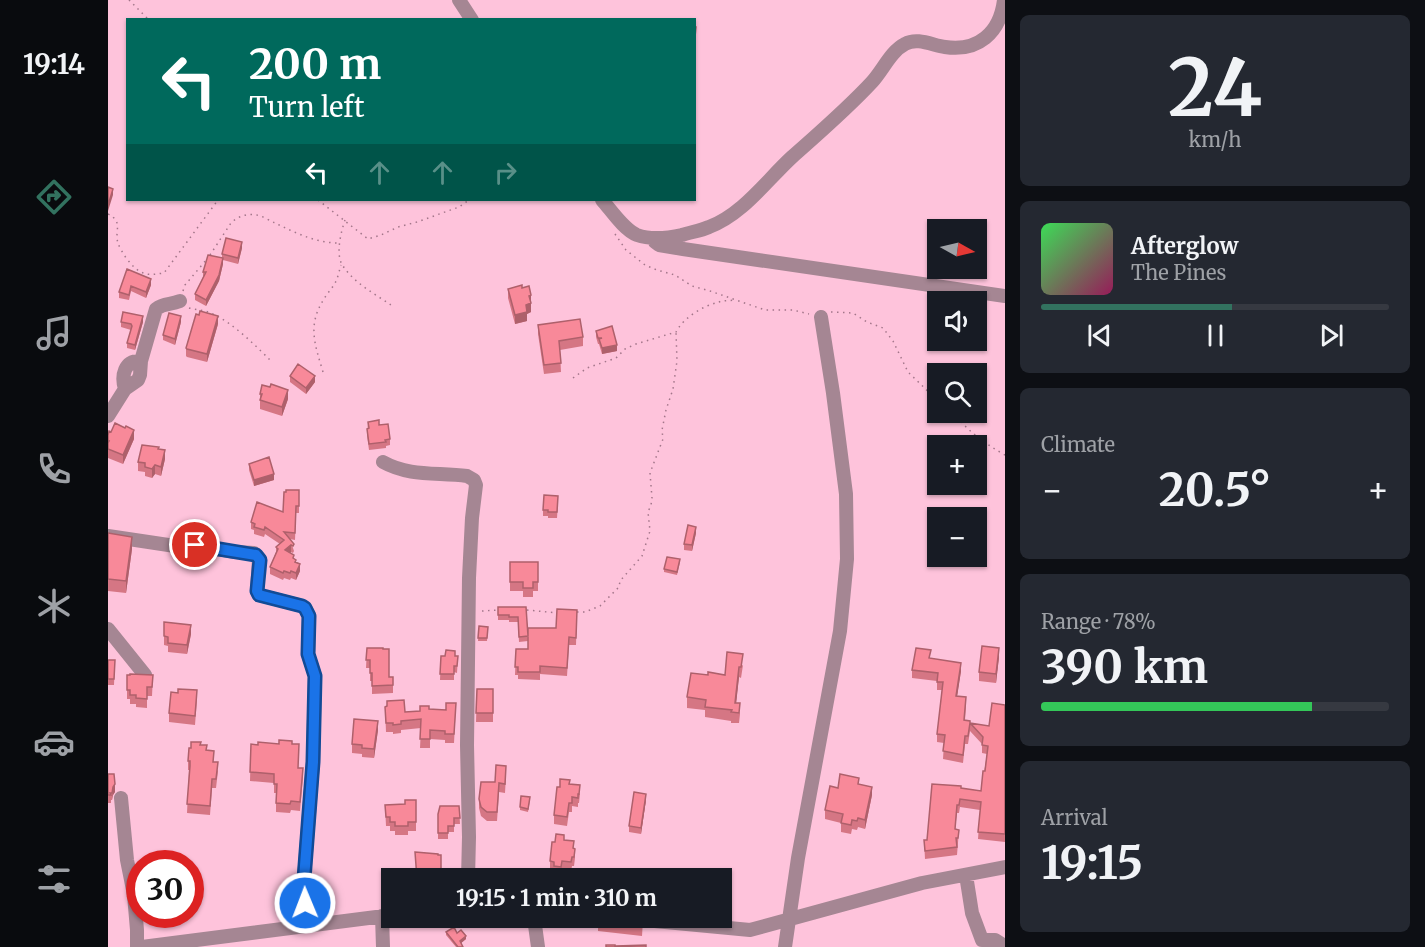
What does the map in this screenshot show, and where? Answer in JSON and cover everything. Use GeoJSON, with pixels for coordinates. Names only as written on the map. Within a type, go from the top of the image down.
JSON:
{"type":"FeatureCollection","features":[{"type":"Feature","properties":{"kind":"street"},"geometry":{"type":"LineString","coordinates":[[459,0],[471,18]]}},
{"type":"Feature","properties":{"kind":"street"},"geometry":{"type":"LineString","coordinates":[[603,201],[628,231],[637,235],[669,238],[710,227],[738,211],[826,128],[905,43],[926,42],[961,48],[974,45],[986,39],[996,26],[1003,11],[1004,0]]}},
{"type":"Feature","properties":{"kind":"street"},"geometry":{"type":"LineString","coordinates":[[646,237],[659,245],[683,249],[1005,296]]}},
{"type":"Feature","properties":{"kind":"street"},"geometry":{"type":"LineString","coordinates":[[108,416],[125,389],[123,383],[125,370],[132,362],[141,361],[156,309],[162,304],[171,305],[180,302]]}},
{"type":"Feature","properties":{"kind":"street"},"geometry":{"type":"LineString","coordinates":[[785,947],[798,858],[840,631],[847,559],[846,494],[821,317]]}},
{"type":"Feature","properties":{"kind":"street"},"geometry":{"type":"LineString","coordinates":[[383,462],[394,469],[405,472],[458,475],[474,480],[467,745],[468,868]]}},
{"type":"Feature","properties":{"kind":"street"},"geometry":{"type":"LineString","coordinates":[[108,536],[254,554],[260,560],[257,591],[259,595],[302,606],[308,612],[309,658],[315,676],[313,762],[304,879],[306,926]]}},
{"type":"Feature","properties":{"kind":"street"},"geometry":{"type":"LineString","coordinates":[[108,629],[145,675]]}},
{"type":"Feature","properties":{"kind":"street"},"geometry":{"type":"LineString","coordinates":[[121,798],[127,860],[134,895],[137,947]]}},
{"type":"Feature","properties":{"kind":"street"},"geometry":{"type":"LineString","coordinates":[[729,928],[750,930],[922,883],[1005,867]]}},
{"type":"Feature","properties":{"kind":"street"},"geometry":{"type":"LineString","coordinates":[[966,875],[972,913],[982,940],[995,940],[1004,947]]}},
{"type":"Feature","properties":{"kind":"street"},"geometry":{"type":"LineString","coordinates":[[142,947],[207,943],[306,926],[381,917]]}},
{"type":"Feature","properties":{"kind":"street"},"geometry":{"type":"LineString","coordinates":[[383,947],[385,928]]}},
{"type":"Feature","properties":{"kind":"street"},"geometry":{"type":"LineString","coordinates":[[535,928],[538,947]]}},
{"type":"Feature","properties":{"kind":"path"},"geometry":{"type":"LineString","coordinates":[[129,0],[147,18]]}},
{"type":"Feature","properties":{"kind":"path"},"geometry":{"type":"LineString","coordinates":[[108,214],[117,222],[117,241],[126,258],[140,272],[153,275],[164,273],[217,201]]}},
{"type":"Feature","properties":{"kind":"path"},"geometry":{"type":"LineString","coordinates":[[319,201],[368,239],[459,207],[468,201]]}},
{"type":"Feature","properties":{"kind":"path"},"geometry":{"type":"LineString","coordinates":[[272,362],[251,340],[226,321],[213,314],[191,309],[180,302],[185,285],[209,256],[231,223],[245,215],[257,215],[311,239],[339,243]]}},
{"type":"Feature","properties":{"kind":"path"},"geometry":{"type":"LineString","coordinates":[[323,372],[314,341],[313,326],[324,298],[336,282],[341,265],[339,243],[345,220]]}},
{"type":"Feature","properties":{"kind":"path"},"geometry":{"type":"LineString","coordinates":[[614,233],[626,250],[645,266],[675,275],[692,286],[765,310],[793,310],[821,317],[829,312],[853,313],[883,328],[893,341],[908,372],[927,390]]}},
{"type":"Feature","properties":{"kind":"path"},"geometry":{"type":"LineString","coordinates":[[341,265],[363,286],[391,305]]}},
{"type":"Feature","properties":{"kind":"path"},"geometry":{"type":"LineString","coordinates":[[575,612],[585,612],[600,606],[619,587],[620,581],[642,556],[650,531],[648,512],[652,498],[650,473],[663,439],[662,430],[673,389],[677,362],[676,332],[690,316],[702,309],[720,301],[735,300]]}},
{"type":"Feature","properties":{"kind":"path"},"geometry":{"type":"LineString","coordinates":[[573,378],[587,368],[616,358],[625,349],[636,344],[676,332]]}},
{"type":"Feature","properties":{"kind":"path"},"geometry":{"type":"LineString","coordinates":[[962,423],[974,435],[1005,455]]}},
{"type":"Feature","properties":{"kind":"path"},"geometry":{"type":"LineString","coordinates":[[469,612],[504,609]]}},
{"type":"Feature","properties":{"kind":"path"},"geometry":{"type":"LineString","coordinates":[[524,610],[565,613]]}},
{"type":"Feature","properties":{"kind":"building"},"geometry":{"type":"Polygon","coordinates":[[[108,187],[113,189],[108,205],[108,187]]]}},
{"type":"Feature","properties":{"kind":"building"},"geometry":{"type":"Polygon","coordinates":[[[226,238],[242,242],[238,258],[222,254],[226,238]]]}},
{"type":"Feature","properties":{"kind":"building"},"geometry":{"type":"Polygon","coordinates":[[[208,255],[223,258],[219,275],[206,300],[195,294],[206,272],[203,272],[208,255]]]}},
{"type":"Feature","properties":{"kind":"building"},"geometry":{"type":"Polygon","coordinates":[[[127,269],[151,279],[146,292],[131,286],[129,295],[119,292],[127,269]]]}},
{"type":"Feature","properties":{"kind":"building"},"geometry":{"type":"Polygon","coordinates":[[[522,285],[522,288],[529,286],[531,303],[526,305],[527,312],[515,315],[508,289],[522,285]]]}},
{"type":"Feature","properties":{"kind":"building"},"geometry":{"type":"Polygon","coordinates":[[[200,311],[218,316],[207,354],[186,348],[196,314],[199,315],[200,311]]]}},
{"type":"Feature","properties":{"kind":"building"},"geometry":{"type":"Polygon","coordinates":[[[123,312],[143,316],[135,345],[127,343],[132,326],[121,322],[123,312]]]}},
{"type":"Feature","properties":{"kind":"building"},"geometry":{"type":"Polygon","coordinates":[[[169,313],[181,316],[175,339],[163,335],[169,313]]]}},
{"type":"Feature","properties":{"kind":"building"},"geometry":{"type":"Polygon","coordinates":[[[580,319],[583,337],[559,341],[561,363],[544,365],[538,325],[580,319]]]}},
{"type":"Feature","properties":{"kind":"building"},"geometry":{"type":"Polygon","coordinates":[[[612,326],[617,345],[602,348],[599,339],[602,338],[598,338],[596,331],[612,326]]]}},
{"type":"Feature","properties":{"kind":"building"},"geometry":{"type":"Polygon","coordinates":[[[298,364],[315,376],[306,388],[290,376],[298,364]]]}},
{"type":"Feature","properties":{"kind":"building"},"geometry":{"type":"Polygon","coordinates":[[[271,384],[288,390],[282,407],[260,400],[262,385],[270,387],[271,384]]]}},
{"type":"Feature","properties":{"kind":"building"},"geometry":{"type":"Polygon","coordinates":[[[379,420],[379,425],[388,424],[390,439],[385,440],[386,442],[369,444],[368,422],[379,420]]]}},
{"type":"Feature","properties":{"kind":"building"},"geometry":{"type":"Polygon","coordinates":[[[115,423],[134,430],[123,455],[108,449],[109,431],[111,432],[115,423]]]}},
{"type":"Feature","properties":{"kind":"building"},"geometry":{"type":"Polygon","coordinates":[[[142,445],[165,450],[161,467],[155,465],[152,469],[145,467],[145,463],[138,462],[142,445]]]}},
{"type":"Feature","properties":{"kind":"building"},"geometry":{"type":"Polygon","coordinates":[[[269,457],[274,474],[254,480],[249,464],[269,457]]]}},
{"type":"Feature","properties":{"kind":"building"},"geometry":{"type":"Polygon","coordinates":[[[286,490],[299,490],[295,533],[284,532],[294,544],[285,550],[294,555],[295,562],[300,564],[296,573],[284,571],[283,573],[270,567],[278,549],[276,547],[284,540],[265,527],[264,530],[254,527],[255,524],[251,522],[257,502],[283,512],[286,490]]]}},
{"type":"Feature","properties":{"kind":"building"},"geometry":{"type":"Polygon","coordinates":[[[544,495],[558,496],[557,512],[543,510],[544,495]]]}},
{"type":"Feature","properties":{"kind":"building"},"geometry":{"type":"Polygon","coordinates":[[[688,525],[696,527],[692,545],[684,544],[688,525]]]}},
{"type":"Feature","properties":{"kind":"building"},"geometry":{"type":"Polygon","coordinates":[[[108,533],[132,537],[126,581],[108,579],[108,533]]]}},
{"type":"Feature","properties":{"kind":"building"},"geometry":{"type":"Polygon","coordinates":[[[667,557],[680,559],[677,572],[664,569],[667,557]]]}},
{"type":"Feature","properties":{"kind":"building"},"geometry":{"type":"Polygon","coordinates":[[[510,562],[538,562],[538,582],[533,582],[533,588],[523,588],[523,582],[510,582],[510,562]]]}},
{"type":"Feature","properties":{"kind":"building"},"geometry":{"type":"Polygon","coordinates":[[[498,607],[526,607],[528,636],[519,637],[518,617],[498,615],[498,607]]]}},
{"type":"Feature","properties":{"kind":"building"},"geometry":{"type":"Polygon","coordinates":[[[557,609],[577,610],[576,638],[569,637],[567,668],[540,666],[540,672],[518,672],[518,667],[515,667],[516,649],[528,649],[528,628],[556,628],[557,609]]]}},
{"type":"Feature","properties":{"kind":"building"},"geometry":{"type":"Polygon","coordinates":[[[164,622],[191,625],[187,645],[168,643],[168,637],[164,636],[164,622]]]}},
{"type":"Feature","properties":{"kind":"building"},"geometry":{"type":"Polygon","coordinates":[[[479,626],[488,627],[487,638],[478,638],[479,626]]]}},
{"type":"Feature","properties":{"kind":"building"},"geometry":{"type":"Polygon","coordinates":[[[982,646],[999,648],[996,674],[979,672],[982,646]]]}},
{"type":"Feature","properties":{"kind":"building"},"geometry":{"type":"Polygon","coordinates":[[[367,648],[389,649],[389,677],[393,677],[393,685],[372,686],[370,660],[366,660],[367,648]]]}},
{"type":"Feature","properties":{"kind":"building"},"geometry":{"type":"Polygon","coordinates":[[[916,648],[931,650],[929,658],[961,663],[956,696],[966,697],[964,720],[970,721],[968,736],[965,736],[963,755],[943,751],[945,735],[937,734],[943,682],[937,682],[938,673],[912,670],[916,648]]]}},
{"type":"Feature","properties":{"kind":"building"},"geometry":{"type":"Polygon","coordinates":[[[446,650],[455,651],[455,656],[458,656],[454,674],[440,674],[441,656],[445,656],[446,650]]]}},
{"type":"Feature","properties":{"kind":"building"},"geometry":{"type":"Polygon","coordinates":[[[727,652],[743,654],[741,667],[739,667],[735,703],[740,703],[739,713],[705,707],[706,700],[687,697],[691,673],[708,675],[708,672],[725,675],[727,652]]]}},
{"type":"Feature","properties":{"kind":"building"},"geometry":{"type":"Polygon","coordinates":[[[108,660],[115,660],[114,679],[108,679],[108,660]]]}},
{"type":"Feature","properties":{"kind":"building"},"geometry":{"type":"Polygon","coordinates":[[[127,675],[153,675],[152,687],[147,687],[147,699],[130,695],[130,690],[127,690],[127,675]]]}},
{"type":"Feature","properties":{"kind":"building"},"geometry":{"type":"Polygon","coordinates":[[[178,689],[197,690],[195,716],[169,713],[171,692],[178,693],[178,689]]]}},
{"type":"Feature","properties":{"kind":"building"},"geometry":{"type":"Polygon","coordinates":[[[477,689],[493,689],[493,713],[476,713],[477,689]]]}},
{"type":"Feature","properties":{"kind":"building"},"geometry":{"type":"Polygon","coordinates":[[[404,700],[405,712],[420,711],[420,706],[446,710],[446,703],[456,703],[454,734],[430,730],[430,739],[420,739],[421,719],[401,721],[401,724],[393,725],[393,723],[386,723],[387,701],[404,700]]]}},
{"type":"Feature","properties":{"kind":"building"},"geometry":{"type":"Polygon","coordinates":[[[992,703],[1005,705],[1005,834],[978,832],[981,802],[960,799],[957,805],[955,829],[959,830],[958,838],[956,838],[957,847],[925,851],[924,840],[927,840],[932,784],[961,786],[961,788],[981,791],[988,746],[982,745],[983,737],[970,723],[989,726],[992,703]]]}},
{"type":"Feature","properties":{"kind":"building"},"geometry":{"type":"Polygon","coordinates":[[[354,719],[378,721],[374,749],[352,744],[354,719]]]}},
{"type":"Feature","properties":{"kind":"building"},"geometry":{"type":"Polygon","coordinates":[[[279,740],[299,744],[298,768],[303,768],[300,802],[276,803],[277,784],[274,784],[274,774],[250,772],[251,744],[258,745],[258,742],[279,744],[279,740]]]}},
{"type":"Feature","properties":{"kind":"building"},"geometry":{"type":"Polygon","coordinates":[[[191,742],[201,742],[200,745],[207,745],[206,750],[214,751],[213,762],[218,762],[216,779],[212,779],[210,806],[187,804],[191,742]]]}},
{"type":"Feature","properties":{"kind":"building"},"geometry":{"type":"Polygon","coordinates":[[[496,765],[506,766],[505,784],[499,783],[497,812],[487,812],[481,807],[479,799],[481,782],[495,782],[496,765]]]}},
{"type":"Feature","properties":{"kind":"building"},"geometry":{"type":"Polygon","coordinates":[[[108,774],[114,774],[115,784],[111,795],[108,795],[108,774]]]}},
{"type":"Feature","properties":{"kind":"building"},"geometry":{"type":"Polygon","coordinates":[[[840,774],[859,778],[858,784],[872,787],[865,820],[858,818],[857,821],[852,820],[851,825],[841,823],[843,814],[825,810],[830,786],[838,788],[840,774]]]}},
{"type":"Feature","properties":{"kind":"building"},"geometry":{"type":"Polygon","coordinates":[[[560,779],[570,780],[569,784],[580,785],[578,798],[572,797],[572,803],[569,803],[567,817],[554,815],[560,779]]]}},
{"type":"Feature","properties":{"kind":"building"},"geometry":{"type":"Polygon","coordinates":[[[634,792],[646,794],[641,828],[629,826],[634,792]]]}},
{"type":"Feature","properties":{"kind":"building"},"geometry":{"type":"Polygon","coordinates":[[[521,796],[530,797],[528,809],[520,807],[521,796]]]}},
{"type":"Feature","properties":{"kind":"building"},"geometry":{"type":"Polygon","coordinates":[[[405,800],[416,800],[416,822],[408,822],[408,826],[395,826],[395,822],[390,822],[390,817],[386,817],[385,805],[405,804],[405,800]]]}},
{"type":"Feature","properties":{"kind":"building"},"geometry":{"type":"Polygon","coordinates":[[[440,806],[459,806],[460,818],[454,818],[454,826],[448,826],[448,833],[438,833],[440,806]]]}},
{"type":"Feature","properties":{"kind":"building"},"geometry":{"type":"Polygon","coordinates":[[[556,834],[564,835],[564,840],[574,841],[574,857],[571,862],[562,861],[561,867],[554,866],[554,862],[550,861],[552,842],[555,842],[556,834]]]}},
{"type":"Feature","properties":{"kind":"building"},"geometry":{"type":"Polygon","coordinates":[[[415,852],[441,855],[441,868],[416,868],[415,852]]]}},
{"type":"Feature","properties":{"kind":"building"},"geometry":{"type":"Polygon","coordinates":[[[452,928],[457,933],[461,930],[466,936],[460,941],[463,947],[458,947],[446,932],[452,928]]]}},
{"type":"Feature","properties":{"kind":"building"},"geometry":{"type":"Polygon","coordinates":[[[606,945],[646,945],[646,947],[606,947],[606,945]]]}},
{"type":"Feature","properties":{"kind":"route"},"geometry":{"type":"LineString","coordinates":[[195,545],[256,555],[260,560],[258,594],[302,606],[308,612],[308,654],[315,676],[313,762],[304,879],[305,903]]}}]}
